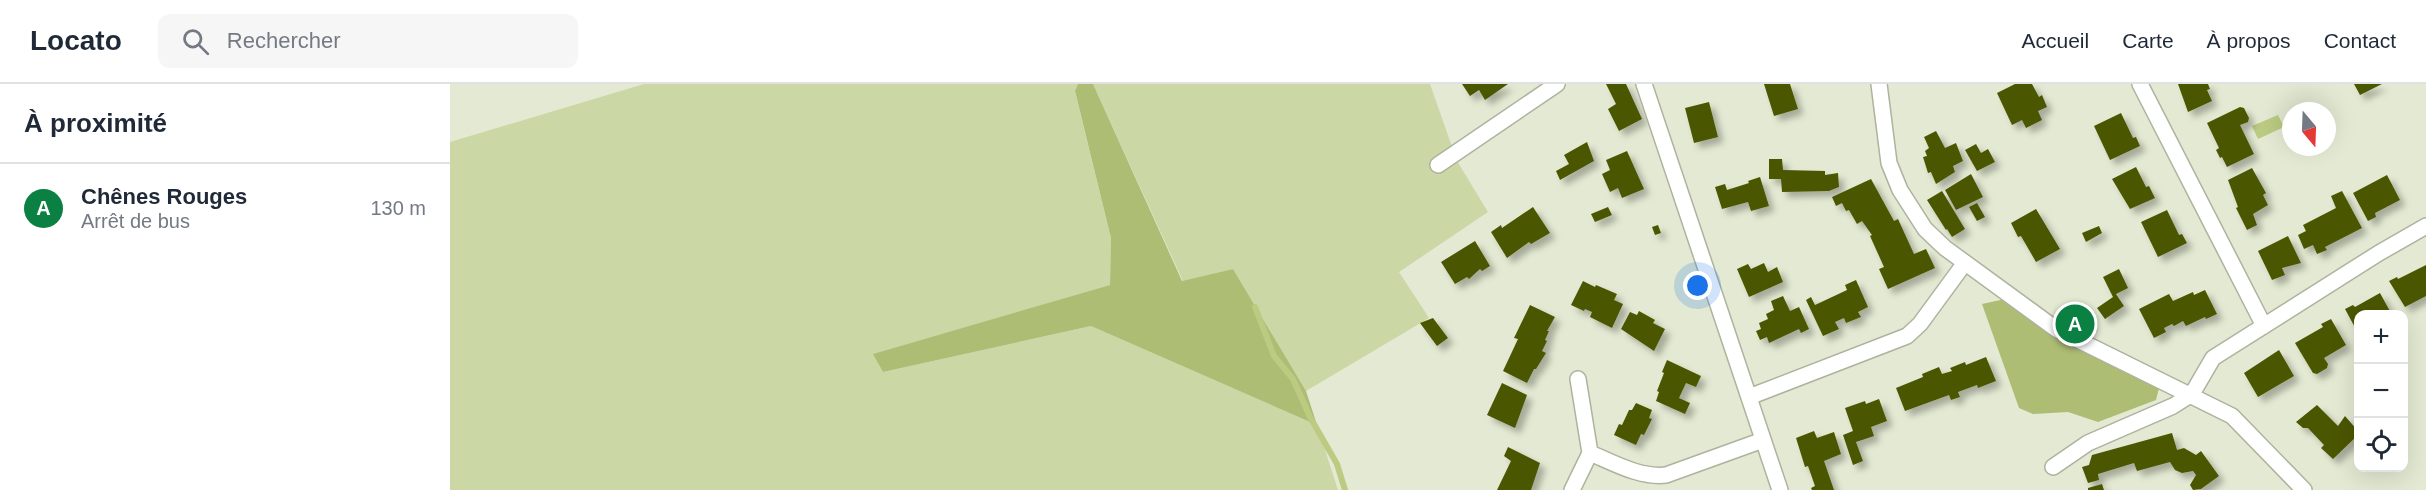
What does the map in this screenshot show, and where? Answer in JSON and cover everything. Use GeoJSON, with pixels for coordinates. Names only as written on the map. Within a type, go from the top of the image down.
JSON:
{"type":"FeatureCollection","features":[{"type":"Feature","properties":{"kind":"street"},"geometry":{"type":"LineString","coordinates":[[1438,165],[1557,84]]}},
{"type":"Feature","properties":{"kind":"street"},"geometry":{"type":"LineString","coordinates":[[1644,84],[1780,490]]}},
{"type":"Feature","properties":{"kind":"street"},"geometry":{"type":"LineString","coordinates":[[1879,84],[1889,163],[1900,190],[1924,229],[1964,264],[2056,329],[2192,394],[2232,416],[2304,490]]}},
{"type":"Feature","properties":{"kind":"street"},"geometry":{"type":"LineString","coordinates":[[2140,84],[2264,326]]}},
{"type":"Feature","properties":{"kind":"street"},"geometry":{"type":"LineString","coordinates":[[2053,467],[2088,443],[2173,406],[2192,394],[2213,358],[2426,226]]}},
{"type":"Feature","properties":{"kind":"street"},"geometry":{"type":"LineString","coordinates":[[1749,397],[1907,336],[1920,324],[1964,264]]}},
{"type":"Feature","properties":{"kind":"street"},"geometry":{"type":"LineString","coordinates":[[1572,490],[1590,453],[1578,379]]}},
{"type":"Feature","properties":{"kind":"street"},"geometry":{"type":"LineString","coordinates":[[1590,453],[1642,474],[1654,476],[1666,475],[1763,440]]}},
{"type":"Feature","properties":{"kind":"shaded area"},"geometry":{"type":"Polygon","coordinates":[[[644,84],[1078,84],[1075,92],[1111,238],[1110,285],[874,354],[883,372],[1091,326],[1317,425],[1338,490],[450,490],[450,142],[644,84]]]}},
{"type":"Feature","properties":{"kind":"shaded area"},"geometry":{"type":"Polygon","coordinates":[[[1078,84],[1093,84],[1182,281],[1233,269],[1306,391],[1317,425],[1091,326],[883,372],[873,354],[1110,285],[1111,238],[1075,91],[1078,84]]]}},
{"type":"Feature","properties":{"kind":"shaded area"},"geometry":{"type":"Polygon","coordinates":[[[1093,84],[1430,84],[1457,161],[1488,212],[1399,272],[1429,318],[1306,391],[1233,269],[1183,281],[1093,84]]]}},
{"type":"Feature","properties":{"kind":"shaded area"},"geometry":{"type":"Polygon","coordinates":[[[2278,115],[2282,123],[2282,128],[2258,139],[2252,126],[2278,115]]]}},
{"type":"Feature","properties":{"kind":"shaded area"},"geometry":{"type":"Polygon","coordinates":[[[2005,299],[2159,388],[2156,400],[2098,422],[2068,412],[2033,414],[2019,408],[1982,304],[2005,299]]]}},
{"type":"Feature","properties":{"kind":"building"},"geometry":{"type":"Polygon","coordinates":[[[1462,84],[1508,84],[1485,100],[1479,90],[1470,96],[1462,84]]]}},
{"type":"Feature","properties":{"kind":"building"},"geometry":{"type":"Polygon","coordinates":[[[1606,84],[1626,84],[1642,119],[1619,131],[1608,109],[1616,104],[1606,84]]]}},
{"type":"Feature","properties":{"kind":"building"},"geometry":{"type":"Polygon","coordinates":[[[1764,84],[1790,84],[1798,109],[1774,116],[1764,84]]]}},
{"type":"Feature","properties":{"kind":"building"},"geometry":{"type":"Polygon","coordinates":[[[2015,84],[2032,84],[2039,97],[2042,95],[2047,107],[2038,111],[2042,120],[2026,128],[2022,120],[2012,125],[1997,93],[2015,84]]]}},
{"type":"Feature","properties":{"kind":"building"},"geometry":{"type":"Polygon","coordinates":[[[2178,84],[2208,84],[2210,89],[2207,90],[2212,101],[2188,112],[2178,84]]]}},
{"type":"Feature","properties":{"kind":"building"},"geometry":{"type":"Polygon","coordinates":[[[2354,84],[2382,84],[2360,95],[2354,84]]]}},
{"type":"Feature","properties":{"kind":"building"},"geometry":{"type":"Polygon","coordinates":[[[1709,102],[1718,137],[1694,143],[1685,108],[1709,102]]]}},
{"type":"Feature","properties":{"kind":"building"},"geometry":{"type":"Polygon","coordinates":[[[2240,107],[2244,108],[2249,118],[2248,122],[2240,125],[2254,154],[2227,167],[2216,150],[2219,148],[2207,123],[2240,107]]]}},
{"type":"Feature","properties":{"kind":"building"},"geometry":{"type":"Polygon","coordinates":[[[2121,113],[2133,138],[2136,137],[2140,146],[2110,160],[2094,126],[2121,113]]]}},
{"type":"Feature","properties":{"kind":"building"},"geometry":{"type":"Polygon","coordinates":[[[1936,131],[1945,148],[1956,143],[1963,161],[1953,166],[1955,172],[1936,184],[1931,172],[1928,173],[1923,157],[1927,156],[1925,151],[1929,148],[1924,137],[1936,131]]]}},
{"type":"Feature","properties":{"kind":"building"},"geometry":{"type":"Polygon","coordinates":[[[1587,142],[1594,161],[1560,180],[1556,171],[1569,164],[1564,155],[1587,142]]]}},
{"type":"Feature","properties":{"kind":"building"},"geometry":{"type":"Polygon","coordinates":[[[1976,144],[1981,153],[1988,149],[1995,162],[1977,171],[1965,150],[1976,144]]]}},
{"type":"Feature","properties":{"kind":"building"},"geometry":{"type":"Polygon","coordinates":[[[1627,151],[1644,189],[1622,198],[1618,188],[1610,192],[1602,174],[1610,170],[1606,160],[1627,151]]]}},
{"type":"Feature","properties":{"kind":"building"},"geometry":{"type":"Polygon","coordinates":[[[1769,159],[1782,159],[1783,170],[1825,171],[1825,175],[1838,173],[1839,187],[1829,191],[1782,192],[1781,179],[1769,179],[1769,159]]]}},
{"type":"Feature","properties":{"kind":"building"},"geometry":{"type":"Polygon","coordinates":[[[2136,167],[2146,187],[2149,186],[2155,198],[2130,209],[2112,179],[2136,167]]]}},
{"type":"Feature","properties":{"kind":"building"},"geometry":{"type":"Polygon","coordinates":[[[2252,168],[2266,193],[2263,195],[2268,205],[2253,214],[2257,225],[2247,230],[2236,208],[2238,207],[2228,180],[2252,168]]]}},
{"type":"Feature","properties":{"kind":"building"},"geometry":{"type":"Polygon","coordinates":[[[1971,174],[1983,197],[1956,210],[1945,190],[1971,174]]]}},
{"type":"Feature","properties":{"kind":"building"},"geometry":{"type":"Polygon","coordinates":[[[2387,175],[2400,200],[2375,213],[2376,217],[2368,221],[2353,193],[2387,175]]]}},
{"type":"Feature","properties":{"kind":"building"},"geometry":{"type":"Polygon","coordinates":[[[1760,177],[1769,206],[1751,211],[1748,202],[1722,209],[1715,187],[1725,184],[1727,190],[1760,177]]]}},
{"type":"Feature","properties":{"kind":"building"},"geometry":{"type":"Polygon","coordinates":[[[1871,179],[1894,221],[1898,219],[1914,254],[1926,249],[1935,268],[1888,289],[1879,269],[1884,267],[1870,236],[1872,235],[1862,221],[1857,224],[1842,203],[1836,206],[1832,197],[1871,179]]]}},
{"type":"Feature","properties":{"kind":"building"},"geometry":{"type":"Polygon","coordinates":[[[1942,191],[1965,229],[1952,237],[1927,200],[1942,191]]]}},
{"type":"Feature","properties":{"kind":"building"},"geometry":{"type":"Polygon","coordinates":[[[2342,191],[2362,228],[2325,247],[2327,250],[2317,254],[2313,245],[2304,249],[2298,235],[2306,231],[2303,225],[2336,208],[2331,196],[2342,191]]]}},
{"type":"Feature","properties":{"kind":"building"},"geometry":{"type":"Polygon","coordinates":[[[1977,203],[1985,217],[1977,221],[1969,207],[1977,203]]]}},
{"type":"Feature","properties":{"kind":"building"},"geometry":{"type":"Polygon","coordinates":[[[1533,207],[1550,233],[1531,244],[1529,242],[1507,258],[1491,232],[1501,225],[1502,228],[1533,207]]]}},
{"type":"Feature","properties":{"kind":"building"},"geometry":{"type":"Polygon","coordinates":[[[1608,207],[1612,215],[1595,222],[1591,214],[1608,207]]]}},
{"type":"Feature","properties":{"kind":"building"},"geometry":{"type":"Polygon","coordinates":[[[2036,209],[2060,249],[2036,262],[2011,223],[2036,209]]]}},
{"type":"Feature","properties":{"kind":"building"},"geometry":{"type":"Polygon","coordinates":[[[2167,210],[2179,235],[2182,234],[2187,243],[2158,257],[2141,222],[2167,210]]]}},
{"type":"Feature","properties":{"kind":"building"},"geometry":{"type":"Polygon","coordinates":[[[1658,225],[1661,233],[1655,235],[1652,227],[1658,225]]]}},
{"type":"Feature","properties":{"kind":"building"},"geometry":{"type":"Polygon","coordinates":[[[2099,226],[2102,233],[2086,242],[2082,233],[2099,226]]]}},
{"type":"Feature","properties":{"kind":"building"},"geometry":{"type":"Polygon","coordinates":[[[2288,236],[2301,263],[2282,268],[2285,275],[2272,280],[2258,251],[2288,236]]]}},
{"type":"Feature","properties":{"kind":"building"},"geometry":{"type":"Polygon","coordinates":[[[1475,241],[1490,266],[1482,271],[1480,269],[1469,279],[1467,277],[1455,284],[1441,262],[1475,241]]]}},
{"type":"Feature","properties":{"kind":"building"},"geometry":{"type":"Polygon","coordinates":[[[1764,263],[1768,272],[1777,267],[1783,282],[1749,297],[1737,269],[1748,264],[1751,269],[1764,263]]]}},
{"type":"Feature","properties":{"kind":"building"},"geometry":{"type":"Polygon","coordinates":[[[2426,265],[2426,296],[2405,307],[2389,281],[2426,265]]]}},
{"type":"Feature","properties":{"kind":"building"},"geometry":{"type":"Polygon","coordinates":[[[2119,269],[2128,288],[2116,294],[2124,306],[2105,319],[2097,308],[2113,297],[2103,277],[2119,269]]]}},
{"type":"Feature","properties":{"kind":"building"},"geometry":{"type":"Polygon","coordinates":[[[1856,280],[1868,307],[1858,312],[1861,317],[1846,323],[1844,318],[1835,322],[1839,329],[1823,336],[1806,300],[1811,297],[1815,305],[1847,290],[1845,285],[1856,280]]]}},
{"type":"Feature","properties":{"kind":"building"},"geometry":{"type":"Polygon","coordinates":[[[1583,281],[1617,294],[1614,300],[1623,304],[1612,328],[1590,317],[1592,312],[1571,305],[1583,281]]]}},
{"type":"Feature","properties":{"kind":"building"},"geometry":{"type":"Polygon","coordinates":[[[2205,290],[2217,314],[2186,326],[2183,321],[2174,326],[2172,324],[2164,328],[2166,332],[2154,338],[2139,309],[2169,294],[2173,301],[2193,292],[2194,295],[2205,290]]]}},
{"type":"Feature","properties":{"kind":"building"},"geometry":{"type":"Polygon","coordinates":[[[2380,293],[2389,310],[2354,310],[2354,326],[2345,309],[2353,305],[2355,307],[2380,293]]]}},
{"type":"Feature","properties":{"kind":"building"},"geometry":{"type":"Polygon","coordinates":[[[1783,296],[1790,311],[1799,307],[1809,329],[1801,333],[1799,329],[1769,343],[1767,337],[1760,340],[1756,331],[1761,329],[1759,323],[1768,319],[1766,314],[1774,310],[1771,301],[1783,296]]]}},
{"type":"Feature","properties":{"kind":"building"},"geometry":{"type":"Polygon","coordinates":[[[1530,305],[1555,317],[1547,331],[1549,331],[1545,340],[1547,341],[1542,351],[1546,353],[1527,383],[1503,371],[1518,339],[1514,338],[1530,305]]]}},
{"type":"Feature","properties":{"kind":"building"},"geometry":{"type":"Polygon","coordinates":[[[1639,311],[1655,320],[1653,323],[1665,329],[1654,351],[1621,329],[1630,312],[1637,315],[1639,311]]]}},
{"type":"Feature","properties":{"kind":"building"},"geometry":{"type":"Polygon","coordinates":[[[1433,318],[1448,338],[1437,346],[1420,323],[1433,318]]]}},
{"type":"Feature","properties":{"kind":"building"},"geometry":{"type":"Polygon","coordinates":[[[2331,319],[2346,345],[2324,358],[2328,364],[2327,368],[2317,374],[2313,373],[2295,343],[2323,327],[2321,324],[2331,319]]]}},
{"type":"Feature","properties":{"kind":"building"},"geometry":{"type":"Polygon","coordinates":[[[2279,350],[2294,376],[2258,397],[2244,373],[2279,350]]]}},
{"type":"Feature","properties":{"kind":"building"},"geometry":{"type":"Polygon","coordinates":[[[1986,357],[1996,381],[1958,392],[1960,397],[1951,400],[1949,395],[1905,411],[1896,388],[1923,377],[1922,374],[1939,367],[1942,374],[1952,371],[1950,368],[1965,362],[1966,365],[1986,357]]]}},
{"type":"Feature","properties":{"kind":"building"},"geometry":{"type":"Polygon","coordinates":[[[1667,360],[1701,376],[1696,387],[1686,383],[1679,398],[1690,403],[1685,414],[1656,401],[1667,360]]]}},
{"type":"Feature","properties":{"kind":"building"},"geometry":{"type":"Polygon","coordinates":[[[1502,383],[1527,395],[1515,428],[1487,415],[1502,383]]]}},
{"type":"Feature","properties":{"kind":"building"},"geometry":{"type":"Polygon","coordinates":[[[1879,399],[1887,421],[1871,427],[1874,436],[1856,442],[1863,461],[1853,465],[1843,435],[1853,431],[1845,408],[1879,399]]]}},
{"type":"Feature","properties":{"kind":"building"},"geometry":{"type":"Polygon","coordinates":[[[1636,403],[1652,410],[1649,418],[1652,419],[1636,445],[1614,435],[1619,424],[1622,425],[1629,410],[1632,410],[1636,403]]]}},
{"type":"Feature","properties":{"kind":"building"},"geometry":{"type":"Polygon","coordinates":[[[2317,405],[2338,426],[2345,416],[2354,426],[2354,439],[2333,459],[2321,448],[2324,445],[2308,428],[2303,428],[2296,422],[2317,405]]]}},
{"type":"Feature","properties":{"kind":"building"},"geometry":{"type":"Polygon","coordinates":[[[1814,431],[1817,438],[1834,432],[1841,454],[1824,461],[1834,490],[1812,490],[1811,488],[1815,486],[1808,466],[1805,467],[1796,438],[1814,431]]]}},
{"type":"Feature","properties":{"kind":"building"},"geometry":{"type":"Polygon","coordinates":[[[2172,433],[2177,450],[2184,448],[2196,455],[2201,451],[2219,476],[2201,489],[2193,490],[2190,485],[2196,475],[2193,471],[2182,473],[2175,470],[2170,462],[2137,471],[2134,463],[2098,474],[2099,480],[2088,483],[2082,467],[2089,465],[2092,455],[2172,433]]]}},
{"type":"Feature","properties":{"kind":"building"},"geometry":{"type":"Polygon","coordinates":[[[1508,447],[1540,463],[1531,490],[1497,490],[1511,461],[1504,456],[1508,447]]]}},
{"type":"Feature","properties":{"kind":"building"},"geometry":{"type":"Polygon","coordinates":[[[2102,484],[2104,490],[2088,490],[2088,488],[2102,484]]]}},
{"type":"Feature","properties":{"kind":"waterway"},"geometry":{"type":"LineString","coordinates":[[1255,307],[1274,356],[1293,379],[1310,417],[1337,464],[1345,490]]}},
{"type":"Feature","properties":{"kind":"place","name":"Chênes Rouges"},"geometry":{"type":"Point","coordinates":[2075,324]}}]}
